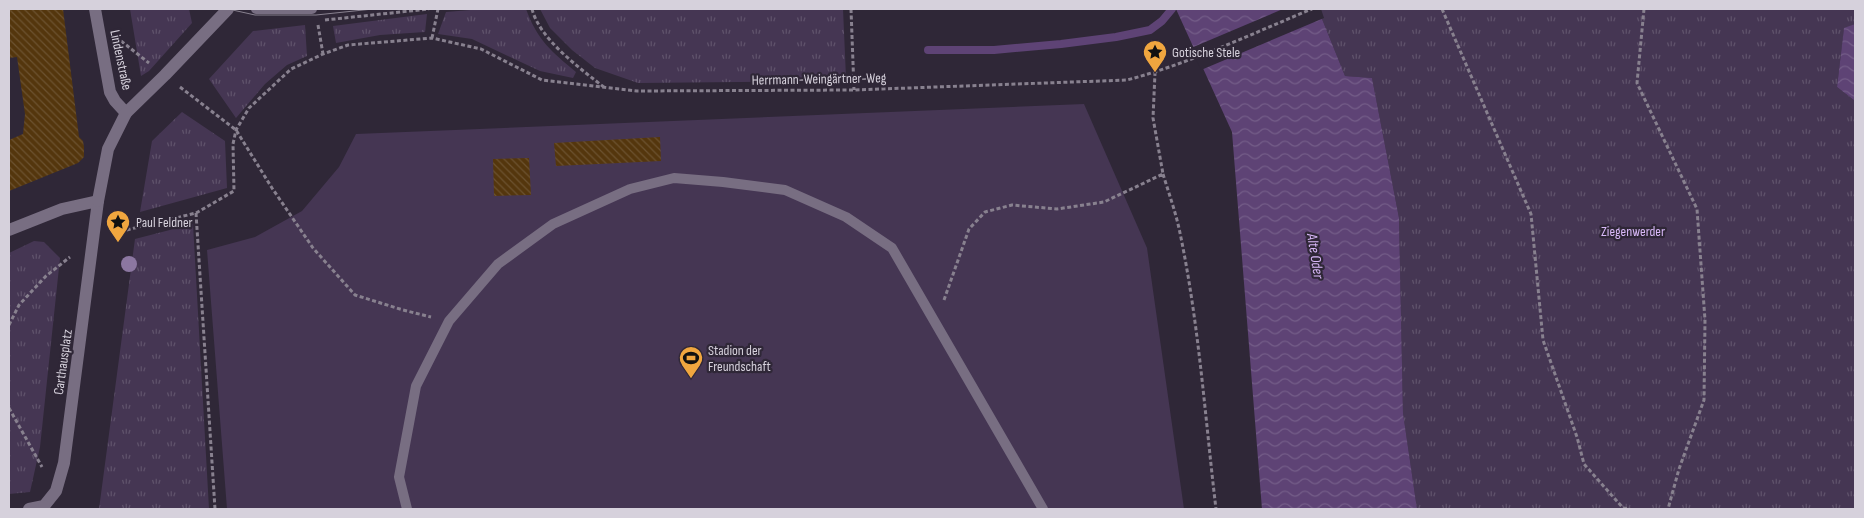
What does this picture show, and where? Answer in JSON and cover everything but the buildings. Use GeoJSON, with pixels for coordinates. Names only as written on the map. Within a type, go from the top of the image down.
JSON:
{"type":"FeatureCollection","features":[{"type":"Feature","properties":{"kind":"street","name":"Lindenstraße"},"geometry":{"type":"LineString","coordinates":[[96,9],[110,92],[126,113]]}},
{"type":"Feature","properties":{"kind":"street","name":"Carthausplatz"},"geometry":{"type":"LineString","coordinates":[[29,509],[44,507],[56,491],[64,462],[98,201],[108,149],[126,113],[228,9]]}},
{"type":"Feature","properties":{"kind":"street"},"geometry":{"type":"LineString","coordinates":[[9,230],[62,209],[98,201]]}},
{"type":"Feature","properties":{"kind":"lane"},"geometry":{"type":"LineString","coordinates":[[256,9],[312,9]]}},
{"type":"Feature","properties":{"kind":"lane"},"geometry":{"type":"LineString","coordinates":[[407,509],[399,477],[416,386],[449,321],[498,264],[553,224],[630,189],[674,178],[785,190],[846,216],[892,248],[1043,509]]}},
{"type":"Feature","properties":{"kind":"path"},"geometry":{"type":"LineString","coordinates":[[323,54],[317,21],[429,9]]}},
{"type":"Feature","properties":{"kind":"path"},"geometry":{"type":"LineString","coordinates":[[432,38],[438,9]]}},
{"type":"Feature","properties":{"kind":"path"},"geometry":{"type":"LineString","coordinates":[[532,9],[535,18],[563,55],[606,89]]}},
{"type":"Feature","properties":{"kind":"path"},"geometry":{"type":"LineString","coordinates":[[851,9],[854,90]]}},
{"type":"Feature","properties":{"kind":"path","name":"Herrmann-Weingärtner-Weg"},"geometry":{"type":"LineString","coordinates":[[236,130],[249,108],[291,69],[348,45],[432,38],[481,49],[542,80],[606,89],[637,91],[854,90],[1127,80],[1155,73],[1192,59],[1312,9]]}},
{"type":"Feature","properties":{"kind":"path"},"geometry":{"type":"LineString","coordinates":[[1442,9],[1531,214],[1543,340],[1577,437],[1584,464],[1623,508],[1630,509]]}},
{"type":"Feature","properties":{"kind":"path"},"geometry":{"type":"LineString","coordinates":[[1644,9],[1637,83],[1697,210],[1705,320],[1704,400],[1678,469],[1668,509]]}},
{"type":"Feature","properties":{"kind":"path"},"geometry":{"type":"LineString","coordinates":[[98,23],[236,130],[272,188],[314,248],[355,295],[403,310],[449,321]]}},
{"type":"Feature","properties":{"kind":"path"},"geometry":{"type":"LineString","coordinates":[[1155,73],[1153,118],[1163,174],[1180,232],[1189,282],[1205,395],[1216,509]]}},
{"type":"Feature","properties":{"kind":"path"},"geometry":{"type":"LineString","coordinates":[[128,231],[196,213],[234,191],[233,144],[236,130]]}},
{"type":"Feature","properties":{"kind":"path"},"geometry":{"type":"LineString","coordinates":[[936,323],[969,229],[985,212],[1012,205],[1057,209],[1104,202],[1163,174]]}},
{"type":"Feature","properties":{"kind":"path"},"geometry":{"type":"LineString","coordinates":[[196,213],[215,509]]}},
{"type":"Feature","properties":{"kind":"path"},"geometry":{"type":"LineString","coordinates":[[9,325],[19,305],[46,276],[94,237]]}},
{"type":"Feature","properties":{"kind":"path"},"geometry":{"type":"LineString","coordinates":[[9,408],[56,491]]}},
{"type":"Feature","properties":{"kind":"green space"},"geometry":{"type":"Polygon","coordinates":[[[130,9],[189,9],[192,23],[149,71],[141,76],[130,9]]]}},
{"type":"Feature","properties":{"kind":"green space"},"geometry":{"type":"Polygon","coordinates":[[[483,9],[526,9],[535,29],[546,45],[576,72],[573,78],[540,71],[472,39],[438,34],[446,12],[483,9]]]}},
{"type":"Feature","properties":{"kind":"green space"},"geometry":{"type":"Polygon","coordinates":[[[540,9],[843,9],[846,78],[843,81],[638,83],[595,68],[572,50],[550,28],[540,9]]]}},
{"type":"Feature","properties":{"kind":"green space","name":"Ziegenwerder"},"geometry":{"type":"Polygon","coordinates":[[[1318,9],[1855,9],[1855,24],[1844,29],[1837,87],[1855,101],[1855,509],[1417,509],[1403,413],[1399,218],[1372,78],[1345,76],[1318,9]]]}},
{"type":"Feature","properties":{"kind":"green space"},"geometry":{"type":"Polygon","coordinates":[[[427,14],[425,32],[380,35],[336,43],[333,26],[427,14]]]}},
{"type":"Feature","properties":{"kind":"green space"},"geometry":{"type":"Polygon","coordinates":[[[305,25],[307,56],[287,65],[265,84],[236,118],[209,79],[253,31],[305,25]]]}},
{"type":"Feature","properties":{"kind":"green space","name":"Stadion der Freundschaft"},"geometry":{"type":"Polygon","coordinates":[[[1084,104],[1147,248],[1184,509],[227,509],[207,250],[255,237],[302,211],[339,167],[356,134],[1084,104]]]}},
{"type":"Feature","properties":{"kind":"green space"},"geometry":{"type":"Polygon","coordinates":[[[182,112],[225,141],[227,188],[140,212],[152,141],[182,112]]]}},
{"type":"Feature","properties":{"kind":"green space"},"geometry":{"type":"Polygon","coordinates":[[[193,224],[209,509],[99,509],[135,239],[193,224]]]}},
{"type":"Feature","properties":{"kind":"green space"},"geometry":{"type":"Polygon","coordinates":[[[34,241],[44,242],[60,258],[40,447],[30,492],[9,494],[9,253],[34,241]]]}},
{"type":"Feature","properties":{"kind":"water","name":"Alte Oder"},"geometry":{"type":"Polygon","coordinates":[[[1176,9],[1318,9],[1345,76],[1372,78],[1399,218],[1403,413],[1417,509],[1262,509],[1232,132],[1176,9]]]}},
{"type":"Feature","properties":{"kind":"water"},"geometry":{"type":"Polygon","coordinates":[[[1855,24],[1855,101],[1837,87],[1844,28],[1855,24]]]}},
{"type":"Feature","properties":{"kind":"pier"},"geometry":{"type":"Polygon","coordinates":[[[1283,9],[1321,9],[1324,18],[1201,70],[1191,48],[1283,9]]]}},
{"type":"Feature","properties":{"kind":"waterway"},"geometry":{"type":"LineString","coordinates":[[928,50],[994,50],[1116,37],[1150,30],[1162,21],[1172,9]]}},
{"type":"Feature","properties":{"kind":"tram line"},"geometry":{"type":"LineString","coordinates":[[228,9],[255,15],[316,15],[373,9]]}},
{"type":"Feature","properties":{"kind":"place","name":"Gotische Stele"},"geometry":{"type":"Point","coordinates":[1155,73]}},
{"type":"Feature","properties":{"kind":"place","name":"Paul Feldner"},"geometry":{"type":"Point","coordinates":[118,243]}},
{"type":"Feature","properties":{"kind":"place","name":"Stadion der Freundschaft"},"geometry":{"type":"Point","coordinates":[691,379]}}]}
